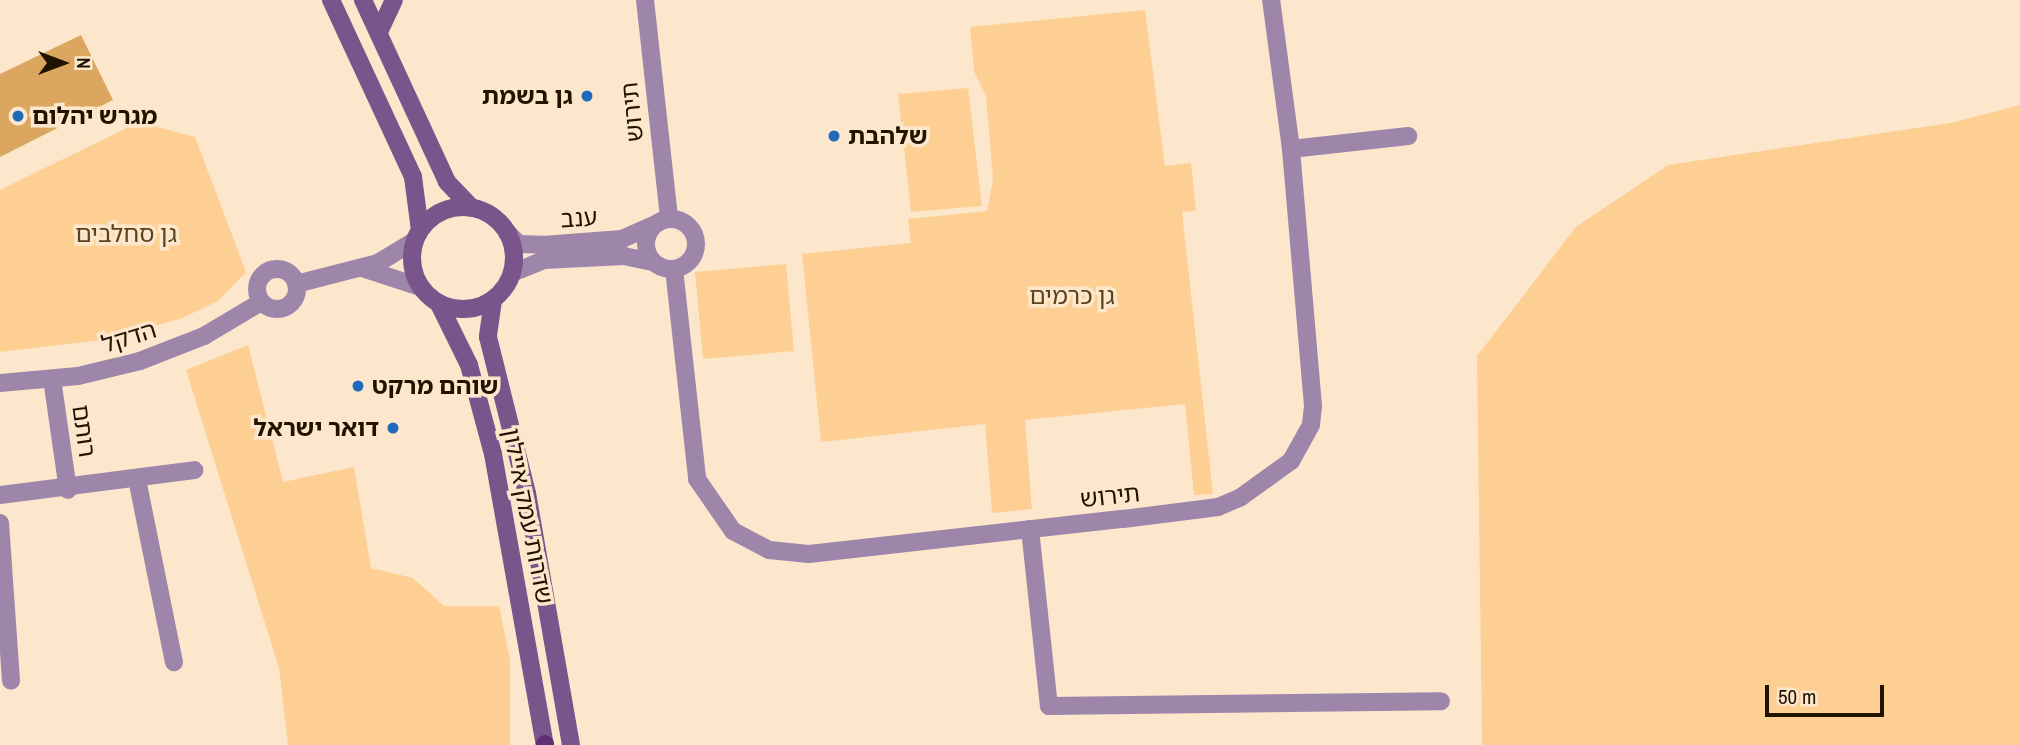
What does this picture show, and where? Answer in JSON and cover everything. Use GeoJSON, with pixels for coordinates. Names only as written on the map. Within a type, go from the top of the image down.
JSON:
{"type":"FeatureCollection","features":[{"type":"Feature","properties":{"kind":"main road"},"geometry":{"type":"LineString","coordinates":[[331,0],[413,177],[417,235],[412,269],[420,287],[439,304],[467,310],[493,300],[512,273],[514,257],[507,232],[496,219],[472,208],[447,183],[363,0]]}},
{"type":"Feature","properties":{"kind":"main road"},"geometry":{"type":"LineString","coordinates":[[379,32],[394,0]]}},
{"type":"Feature","properties":{"kind":"main road"},"geometry":{"type":"LineString","coordinates":[[417,235],[443,211],[472,208]]}},
{"type":"Feature","properties":{"kind":"main road","name":"שדרות עמק איילון"},"geometry":{"type":"LineString","coordinates":[[493,300],[488,337],[527,493],[571,745]]}},
{"type":"Feature","properties":{"kind":"main road","name":"שדרות עמק איילון"},"geometry":{"type":"LineString","coordinates":[[439,304],[469,365],[493,454],[545,745]]}},
{"type":"Feature","properties":{"kind":"street","name":"תירוש"},"geometry":{"type":"LineString","coordinates":[[645,0],[662,221]]}},
{"type":"Feature","properties":{"kind":"street","name":"תירוש"},"geometry":{"type":"LineString","coordinates":[[674,269],[690,452],[704,492],[733,531],[769,550],[809,554],[1218,507],[1260,488],[1302,446],[1311,425],[1314,379],[1291,149],[1271,0]]}},
{"type":"Feature","properties":{"kind":"street"},"geometry":{"type":"LineString","coordinates":[[1291,149],[1408,136]]}},
{"type":"Feature","properties":{"kind":"street"},"geometry":{"type":"LineString","coordinates":[[662,221],[690,228],[696,244],[691,259],[674,269],[653,261],[646,238],[662,221]]}},
{"type":"Feature","properties":{"kind":"street","name":"ענב"},"geometry":{"type":"LineString","coordinates":[[507,232],[519,244],[589,243],[639,235],[662,221]]}},
{"type":"Feature","properties":{"kind":"street"},"geometry":{"type":"LineString","coordinates":[[296,284],[361,268],[417,235]]}},
{"type":"Feature","properties":{"kind":"street","name":"ענב"},"geometry":{"type":"LineString","coordinates":[[512,273],[544,260],[624,256],[653,261]]}},
{"type":"Feature","properties":{"kind":"street"},"geometry":{"type":"LineString","coordinates":[[361,268],[420,287]]}},
{"type":"Feature","properties":{"kind":"street"},"geometry":{"type":"LineString","coordinates":[[268,271],[288,272],[296,284],[289,306],[273,309],[261,302],[257,288],[268,271]]}},
{"type":"Feature","properties":{"kind":"street","name":"הדקל"},"geometry":{"type":"LineString","coordinates":[[0,383],[52,379],[174,349],[261,302]]}},
{"type":"Feature","properties":{"kind":"street","name":"רותם"},"geometry":{"type":"LineString","coordinates":[[52,379],[68,490]]}},
{"type":"Feature","properties":{"kind":"street"},"geometry":{"type":"LineString","coordinates":[[0,495],[68,490],[194,470]]}},
{"type":"Feature","properties":{"kind":"street"},"geometry":{"type":"LineString","coordinates":[[136,479],[174,662]]}},
{"type":"Feature","properties":{"kind":"street"},"geometry":{"type":"LineString","coordinates":[[0,523],[11,681]]}},
{"type":"Feature","properties":{"kind":"street"},"geometry":{"type":"LineString","coordinates":[[1030,529],[1049,706],[1441,701]]}},
{"type":"Feature","properties":{"kind":"green space","name":"גן כרמים"},"geometry":{"type":"Polygon","coordinates":[[[1145,10],[1165,166],[1191,163],[1196,211],[1182,212],[1213,494],[1194,495],[1185,404],[1025,420],[1032,509],[992,513],[985,424],[821,442],[802,254],[911,243],[908,219],[987,211],[993,179],[986,96],[974,71],[970,27],[1145,10]]]}},
{"type":"Feature","properties":{"kind":"green space"},"geometry":{"type":"Polygon","coordinates":[[[968,88],[982,206],[911,212],[898,94],[968,88]]]}},
{"type":"Feature","properties":{"kind":"green space"},"geometry":{"type":"Polygon","coordinates":[[[2020,105],[2020,745],[1482,745],[1477,356],[1576,227],[1668,165],[1950,123],[2020,105]]]}},
{"type":"Feature","properties":{"kind":"green space","name":"גן סחלבים"},"geometry":{"type":"Polygon","coordinates":[[[139,122],[195,137],[246,272],[218,301],[180,319],[101,340],[0,352],[0,190],[139,122]]]}},
{"type":"Feature","properties":{"kind":"green space"},"geometry":{"type":"Polygon","coordinates":[[[786,264],[794,351],[703,359],[695,272],[786,264]]]}},
{"type":"Feature","properties":{"kind":"green space"},"geometry":{"type":"Polygon","coordinates":[[[248,345],[283,482],[354,467],[371,568],[413,578],[444,606],[499,606],[510,659],[510,745],[288,745],[279,668],[186,370],[248,345]]]}},
{"type":"Feature","properties":{"kind":"building"},"geometry":{"type":"Polygon","coordinates":[[[81,35],[113,100],[0,157],[0,74],[81,35]]]}},
{"type":"Feature","properties":{"kind":"place","name":"גן בשמת"},"geometry":{"type":"Point","coordinates":[587,96]}},
{"type":"Feature","properties":{"kind":"place","name":"מגרש יהלום"},"geometry":{"type":"Point","coordinates":[18,116]}},
{"type":"Feature","properties":{"kind":"place","name":"שלהבת"},"geometry":{"type":"Point","coordinates":[834,136]}},
{"type":"Feature","properties":{"kind":"place","name":"שוהם מרקט"},"geometry":{"type":"Point","coordinates":[358,386]}},
{"type":"Feature","properties":{"kind":"place","name":"דואר ישראל"},"geometry":{"type":"Point","coordinates":[393,428]}}]}
